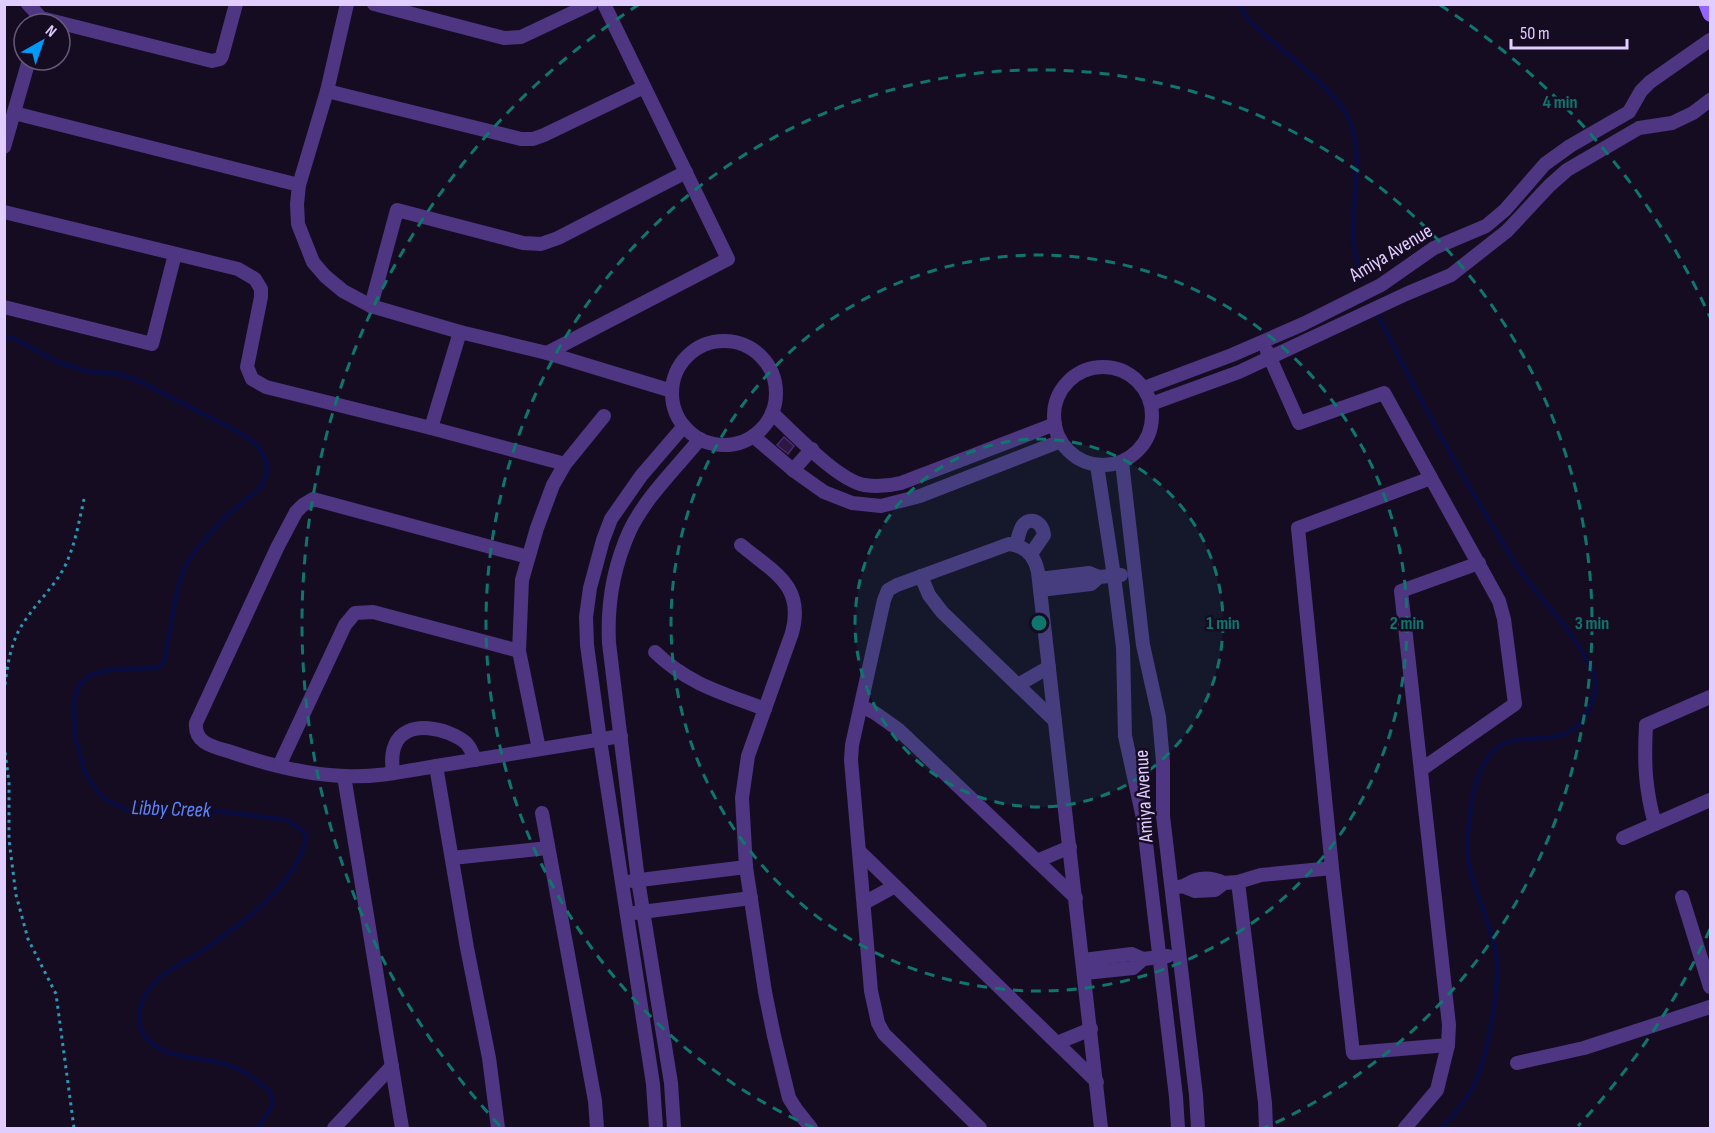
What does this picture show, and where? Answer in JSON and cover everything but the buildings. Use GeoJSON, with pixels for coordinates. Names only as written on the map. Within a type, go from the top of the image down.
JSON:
{"type":"FeatureCollection","features":[{"type":"Feature","properties":{"kind":"main road"},"geometry":{"type":"LineString","coordinates":[[1707,4],[1710,14]]}},
{"type":"Feature","properties":{"kind":"street"},"geometry":{"type":"LineString","coordinates":[[72,28],[216,61],[220,60],[224,52],[236,4]]}},
{"type":"Feature","properties":{"kind":"street"},"geometry":{"type":"LineString","coordinates":[[347,4],[327,91],[299,185],[298,224],[313,262],[343,291],[372,306],[460,332],[547,353],[672,391]]}},
{"type":"Feature","properties":{"kind":"street"},"geometry":{"type":"LineString","coordinates":[[374,4],[504,39],[521,37],[591,4]]}},
{"type":"Feature","properties":{"kind":"street"},"geometry":{"type":"LineString","coordinates":[[547,353],[728,259],[604,4]]}},
{"type":"Feature","properties":{"kind":"street","name":"Amiya Avenue"},"geometry":{"type":"LineString","coordinates":[[1144,388],[1263,342],[1382,285],[1434,248],[1486,226],[1505,210],[1545,164],[1570,146],[1629,112],[1641,91],[1650,82],[1710,40]]}},
{"type":"Feature","properties":{"kind":"street"},"geometry":{"type":"LineString","coordinates":[[4,147],[26,72]]}},
{"type":"Feature","properties":{"kind":"street"},"geometry":{"type":"LineString","coordinates":[[327,91],[508,137],[527,139],[544,135],[644,87]]}},
{"type":"Feature","properties":{"kind":"street","name":"Amiya Avenue"},"geometry":{"type":"LineString","coordinates":[[1151,404],[1270,359],[1398,297],[1450,275],[1506,231],[1567,170],[1639,128],[1672,123],[1710,100]]}},
{"type":"Feature","properties":{"kind":"street"},"geometry":{"type":"LineString","coordinates":[[14,112],[299,185]]}},
{"type":"Feature","properties":{"kind":"street"},"geometry":{"type":"LineString","coordinates":[[1629,112],[1639,128]]}},
{"type":"Feature","properties":{"kind":"street"},"geometry":{"type":"LineString","coordinates":[[372,306],[397,210],[523,243],[541,244],[558,238],[686,172]]}},
{"type":"Feature","properties":{"kind":"street"},"geometry":{"type":"LineString","coordinates":[[4,212],[246,272],[258,283],[261,297],[247,367],[252,379],[258,384],[565,464]]}},
{"type":"Feature","properties":{"kind":"street"},"geometry":{"type":"LineString","coordinates":[[4,307],[152,344],[175,254]]}},
{"type":"Feature","properties":{"kind":"street"},"geometry":{"type":"LineString","coordinates":[[431,428],[460,332]]}},
{"type":"Feature","properties":{"kind":"street"},"geometry":{"type":"LineString","coordinates":[[728,341],[741,344],[764,360],[772,372],[776,386],[776,400],[772,413],[761,430],[741,442],[727,445],[714,444],[700,439],[684,426],[675,410],[672,391],[674,377],[689,354],[707,344],[728,341]]}},
{"type":"Feature","properties":{"kind":"street"},"geometry":{"type":"LineString","coordinates":[[1263,342],[1299,423],[1384,393],[1500,601],[1515,704],[1422,769]]}},
{"type":"Feature","properties":{"kind":"street"},"geometry":{"type":"LineString","coordinates":[[1102,366],[1114,368],[1136,378],[1144,388],[1151,404],[1153,416],[1148,439],[1132,456],[1113,464],[1096,465],[1076,457],[1061,441],[1055,424],[1056,400],[1069,380],[1079,373],[1102,366]]}},
{"type":"Feature","properties":{"kind":"street"},"geometry":{"type":"LineString","coordinates":[[772,413],[840,473],[856,482],[877,486],[888,486],[915,479],[1055,424]]}},
{"type":"Feature","properties":{"kind":"street"},"geometry":{"type":"LineString","coordinates":[[539,749],[519,651],[522,580],[545,504],[565,464],[604,416]]}},
{"type":"Feature","properties":{"kind":"street"},"geometry":{"type":"LineString","coordinates":[[656,1128],[653,1084],[620,883],[587,645],[586,617],[590,588],[611,519],[641,476],[684,426]]}},
{"type":"Feature","properties":{"kind":"street"},"geometry":{"type":"LineString","coordinates":[[753,436],[810,483],[838,498],[852,503],[874,506],[892,504],[920,496],[1061,441]]}},
{"type":"Feature","properties":{"kind":"street"},"geometry":{"type":"LineString","coordinates":[[674,1128],[671,1083],[638,880],[608,618],[611,592],[631,529],[658,490],[700,439]]}},
{"type":"Feature","properties":{"kind":"street"},"geometry":{"type":"LineString","coordinates":[[793,470],[812,449]]}},
{"type":"Feature","properties":{"kind":"street"},"geometry":{"type":"LineString","coordinates":[[810,483],[826,462]]}},
{"type":"Feature","properties":{"kind":"street","name":"Amiya Avenue"},"geometry":{"type":"LineString","coordinates":[[1122,462],[1144,652],[1159,717],[1163,762],[1163,816],[1178,887],[1179,955],[1198,1128]]}},
{"type":"Feature","properties":{"kind":"street","name":"Amiya Avenue"},"geometry":{"type":"LineString","coordinates":[[1096,465],[1114,576],[1123,656],[1125,736],[1141,804],[1178,1128]]}},
{"type":"Feature","properties":{"kind":"street"},"geometry":{"type":"LineString","coordinates":[[1431,478],[1298,528],[1353,1053],[1448,1045]]}},
{"type":"Feature","properties":{"kind":"street"},"geometry":{"type":"LineString","coordinates":[[1101,500],[1126,498]]}},
{"type":"Feature","properties":{"kind":"street"},"geometry":{"type":"LineString","coordinates":[[528,556],[314,499],[296,512],[196,723],[195,732],[203,742],[220,749],[279,766],[344,777],[393,773],[621,736]]}},
{"type":"Feature","properties":{"kind":"street"},"geometry":{"type":"LineString","coordinates":[[1016,545],[1024,523],[1038,522],[1042,525],[1044,535],[1031,554]]}},
{"type":"Feature","properties":{"kind":"street"},"geometry":{"type":"LineString","coordinates":[[1107,538],[1130,536]]}},
{"type":"Feature","properties":{"kind":"street"},"geometry":{"type":"LineString","coordinates":[[741,545],[788,586],[796,607],[796,620],[792,633],[748,756],[742,798],[746,867],[765,992],[783,1078],[792,1104],[811,1128]]}},
{"type":"Feature","properties":{"kind":"street"},"geometry":{"type":"LineString","coordinates":[[980,1128],[892,1043],[878,1023],[872,991],[851,768],[852,745],[886,595],[892,587],[1002,545],[1016,545],[1031,554],[1037,566],[1101,1128]]}},
{"type":"Feature","properties":{"kind":"street"},"geometry":{"type":"LineString","coordinates":[[1405,1128],[1437,1090],[1448,1045],[1449,1016],[1401,591],[1479,563]]}},
{"type":"Feature","properties":{"kind":"street"},"geometry":{"type":"LineString","coordinates":[[1040,584],[1091,584],[1099,578],[1135,573]]}},
{"type":"Feature","properties":{"kind":"street"},"geometry":{"type":"LineString","coordinates":[[921,576],[929,595],[942,612],[1055,721]]}},
{"type":"Feature","properties":{"kind":"street"},"geometry":{"type":"LineString","coordinates":[[279,766],[345,625],[355,613],[373,612],[519,651]]}},
{"type":"Feature","properties":{"kind":"street"},"geometry":{"type":"LineString","coordinates":[[654,652],[684,677],[765,709]]}},
{"type":"Feature","properties":{"kind":"street"},"geometry":{"type":"LineString","coordinates":[[1018,685],[1049,667]]}},
{"type":"Feature","properties":{"kind":"street"},"geometry":{"type":"LineString","coordinates":[[1656,824],[1646,787],[1644,765],[1646,725],[1710,698]]}},
{"type":"Feature","properties":{"kind":"street"},"geometry":{"type":"LineString","coordinates":[[861,706],[899,730],[1076,898]]}},
{"type":"Feature","properties":{"kind":"street"},"geometry":{"type":"LineString","coordinates":[[393,773],[394,746],[406,731],[415,729],[425,728],[457,737],[471,749],[475,760]]}},
{"type":"Feature","properties":{"kind":"street"},"geometry":{"type":"LineString","coordinates":[[436,766],[489,1058],[498,1128]]}},
{"type":"Feature","properties":{"kind":"street"},"geometry":{"type":"LineString","coordinates":[[344,777],[402,1128]]}},
{"type":"Feature","properties":{"kind":"street"},"geometry":{"type":"LineString","coordinates":[[1623,838],[1710,800]]}},
{"type":"Feature","properties":{"kind":"street"},"geometry":{"type":"LineString","coordinates":[[542,813],[595,1101],[597,1128]]}},
{"type":"Feature","properties":{"kind":"street"},"geometry":{"type":"LineString","coordinates":[[1037,861],[1070,847]]}},
{"type":"Feature","properties":{"kind":"street"},"geometry":{"type":"LineString","coordinates":[[452,858],[548,848]]}},
{"type":"Feature","properties":{"kind":"street"},"geometry":{"type":"LineString","coordinates":[[859,852],[1097,1082]]}},
{"type":"Feature","properties":{"kind":"street"},"geometry":{"type":"LineString","coordinates":[[620,883],[746,867]]}},
{"type":"Feature","properties":{"kind":"street"},"geometry":{"type":"LineString","coordinates":[[1152,890],[1178,887],[1194,880],[1214,878],[1231,883],[1261,875],[1332,868]]}},
{"type":"Feature","properties":{"kind":"street"},"geometry":{"type":"LineString","coordinates":[[1231,883],[1265,1103],[1266,1128]]}},
{"type":"Feature","properties":{"kind":"street"},"geometry":{"type":"LineString","coordinates":[[864,903],[896,886]]}},
{"type":"Feature","properties":{"kind":"street"},"geometry":{"type":"LineString","coordinates":[[1682,897],[1710,987]]}},
{"type":"Feature","properties":{"kind":"street"},"geometry":{"type":"LineString","coordinates":[[625,914],[751,898]]}},
{"type":"Feature","properties":{"kind":"street"},"geometry":{"type":"LineString","coordinates":[[1084,966],[1133,968],[1143,959],[1179,955]]}},
{"type":"Feature","properties":{"kind":"street"},"geometry":{"type":"LineString","coordinates":[[1517,1063],[1584,1048],[1710,1007]]}},
{"type":"Feature","properties":{"kind":"street"},"geometry":{"type":"LineString","coordinates":[[1057,1043],[1091,1029]]}},
{"type":"Feature","properties":{"kind":"street"},"geometry":{"type":"LineString","coordinates":[[338,1127],[392,1066]]}},
{"type":"Feature","properties":{"kind":"path"},"geometry":{"type":"LineString","coordinates":[[4,692],[7,668],[22,624],[51,588],[64,567],[75,541],[84,499]]}},
{"type":"Feature","properties":{"kind":"path"},"geometry":{"type":"LineString","coordinates":[[4,745],[9,782],[9,840],[15,895],[28,939],[56,993],[74,1128]]}},
{"type":"Feature","properties":{"kind":"waterway"},"geometry":{"type":"LineString","coordinates":[[1239,4],[1248,19],[1259,30],[1325,88],[1345,112],[1351,125],[1356,155],[1353,240],[1362,279]]}},
{"type":"Feature","properties":{"kind":"waterway"},"geometry":{"type":"LineString","coordinates":[[1379,317],[1461,473],[1523,575],[1578,645],[1592,667],[1595,679],[1592,702],[1579,724],[1557,736],[1520,739],[1498,747],[1482,766],[1479,774],[1471,807],[1467,850],[1472,876],[1496,953],[1495,1003],[1477,1078],[1464,1100],[1441,1128]]}},
{"type":"Feature","properties":{"kind":"waterway","name":"Libby Creek"},"geometry":{"type":"LineString","coordinates":[[4,337],[11,337],[58,362],[90,372],[114,373],[137,380],[239,432],[257,445],[266,460],[267,474],[260,488],[224,518],[185,566],[178,586],[164,662],[158,668],[115,669],[92,674],[80,684],[74,699],[75,737],[86,775],[103,798],[129,811],[156,813],[189,810],[214,811],[288,820],[306,834],[302,852],[280,887],[228,933],[161,976],[148,990],[139,1015],[141,1029],[154,1046],[174,1054],[217,1062],[240,1070],[254,1078],[272,1094],[272,1106],[258,1128]]}}]}
